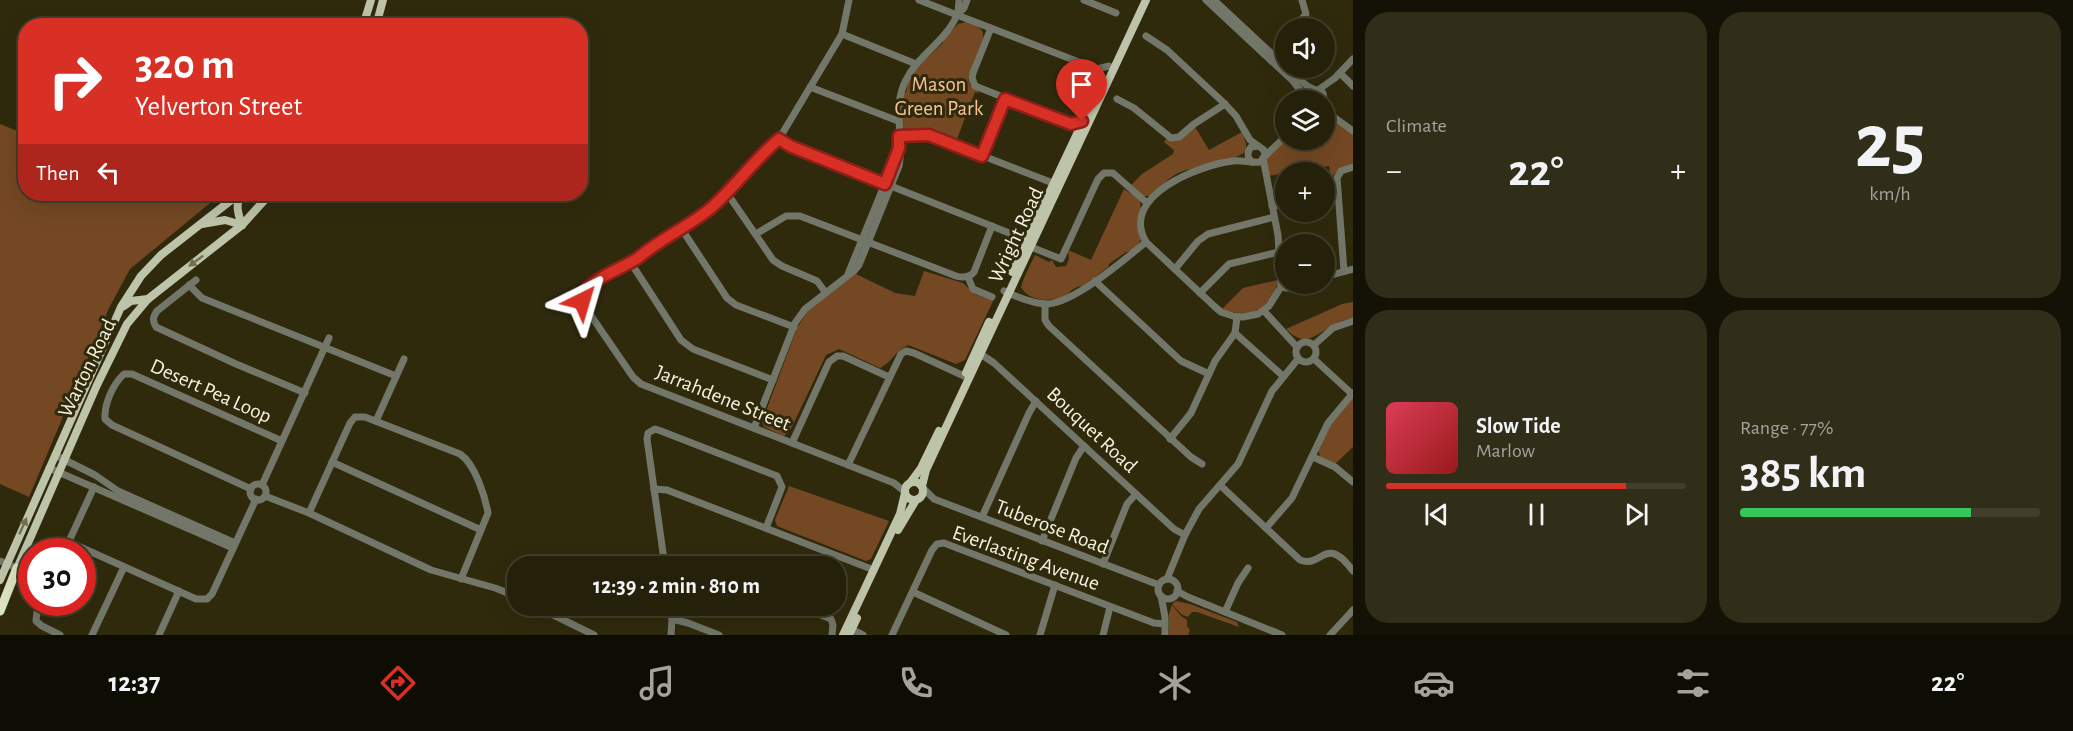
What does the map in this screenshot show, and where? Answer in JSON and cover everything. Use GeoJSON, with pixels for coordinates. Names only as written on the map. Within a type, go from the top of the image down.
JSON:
{"type":"FeatureCollection","features":[{"type":"Feature","properties":{"kind":"highway"},"geometry":{"type":"LineString","coordinates":[[0,611],[18,567]]}},
{"type":"Feature","properties":{"kind":"main road"},"geometry":{"type":"LineString","coordinates":[[365,18],[371,0]]}},
{"type":"Feature","properties":{"kind":"main road"},"geometry":{"type":"LineString","coordinates":[[378,18],[383,0]]}},
{"type":"Feature","properties":{"kind":"main road","name":"Wright Road"},"geometry":{"type":"LineString","coordinates":[[1056,184],[1076,134],[1140,0]]}},
{"type":"Feature","properties":{"kind":"main road","name":"Wright Road"},"geometry":{"type":"LineString","coordinates":[[922,487],[926,470],[978,352],[1056,184],[1146,0]]}},
{"type":"Feature","properties":{"kind":"main road","name":"Warton Road"},"geometry":{"type":"LineString","coordinates":[[0,580],[4,562],[121,308],[141,276],[161,255],[231,201]]}},
{"type":"Feature","properties":{"kind":"main road"},"geometry":{"type":"LineString","coordinates":[[198,225],[225,220],[242,225],[238,201]]}},
{"type":"Feature","properties":{"kind":"main road","name":"Warton Road"},"geometry":{"type":"LineString","coordinates":[[30,538],[122,332],[148,299],[242,225],[264,201]]}},
{"type":"Feature","properties":{"kind":"main road"},"geometry":{"type":"LineString","coordinates":[[141,276],[148,299]]}},
{"type":"Feature","properties":{"kind":"main road"},"geometry":{"type":"LineString","coordinates":[[121,308],[131,301],[141,298],[148,299]]}},
{"type":"Feature","properties":{"kind":"main road","name":"Wright Road"},"geometry":{"type":"LineString","coordinates":[[848,632],[900,514],[907,488],[921,468],[964,376],[978,352]]}},
{"type":"Feature","properties":{"kind":"main road"},"geometry":{"type":"LineString","coordinates":[[52,462],[61,466]]}},
{"type":"Feature","properties":{"kind":"main road"},"geometry":{"type":"LineString","coordinates":[[848,632],[901,524],[922,494],[922,487],[915,482],[907,488],[908,498],[917,499]]}},
{"type":"Feature","properties":{"kind":"main road","name":"Warton Road"},"geometry":{"type":"LineString","coordinates":[[0,605],[18,567]]}},
{"type":"Feature","properties":{"kind":"street"},"geometry":{"type":"LineString","coordinates":[[773,380],[693,349],[681,340],[631,263],[652,246],[706,212],[779,139],[842,34],[849,0]]}},
{"type":"Feature","properties":{"kind":"street"},"geometry":{"type":"LineString","coordinates":[[919,0],[1097,69],[1109,66]]}},
{"type":"Feature","properties":{"kind":"street"},"geometry":{"type":"LineString","coordinates":[[958,14],[959,0]]}},
{"type":"Feature","properties":{"kind":"street"},"geometry":{"type":"LineString","coordinates":[[754,428],[794,327],[805,309],[859,265],[866,241],[900,158],[898,109],[904,82],[916,64],[945,36],[967,0]]}},
{"type":"Feature","properties":{"kind":"street"},"geometry":{"type":"LineString","coordinates":[[1084,0],[1116,13]]}},
{"type":"Feature","properties":{"kind":"street"},"geometry":{"type":"LineString","coordinates":[[1206,0],[1293,81],[1300,90]]}},
{"type":"Feature","properties":{"kind":"street"},"geometry":{"type":"LineString","coordinates":[[1214,0],[1275,57]]}},
{"type":"Feature","properties":{"kind":"street"},"geometry":{"type":"LineString","coordinates":[[1302,0],[1306,14],[1303,18]]}},
{"type":"Feature","properties":{"kind":"street"},"geometry":{"type":"LineString","coordinates":[[991,28],[972,78],[973,83],[978,88],[1071,124],[1082,121]]}},
{"type":"Feature","properties":{"kind":"street"},"geometry":{"type":"LineString","coordinates":[[842,34],[916,64]]}},
{"type":"Feature","properties":{"kind":"street"},"geometry":{"type":"LineString","coordinates":[[1146,36],[1167,50],[1225,104],[1236,116],[1246,134],[1259,146],[1264,157],[1276,234]]}},
{"type":"Feature","properties":{"kind":"street"},"geometry":{"type":"LineString","coordinates":[[1298,78],[1316,90],[1337,76],[1353,59]]}},
{"type":"Feature","properties":{"kind":"street"},"geometry":{"type":"LineString","coordinates":[[1097,69],[1103,79]]}},
{"type":"Feature","properties":{"kind":"street"},"geometry":{"type":"LineString","coordinates":[[1337,76],[1353,86]]}},
{"type":"Feature","properties":{"kind":"street"},"geometry":{"type":"LineString","coordinates":[[1330,90],[1337,76]]}},
{"type":"Feature","properties":{"kind":"street"},"geometry":{"type":"LineString","coordinates":[[810,87],[898,121]]}},
{"type":"Feature","properties":{"kind":"street"},"geometry":{"type":"LineString","coordinates":[[982,156],[1005,99]]}},
{"type":"Feature","properties":{"kind":"street"},"geometry":{"type":"LineString","coordinates":[[1117,99],[1134,108],[1169,138],[1174,139],[1225,104]]}},
{"type":"Feature","properties":{"kind":"street"},"geometry":{"type":"LineString","coordinates":[[1335,114],[1338,118]]}},
{"type":"Feature","properties":{"kind":"street"},"geometry":{"type":"LineString","coordinates":[[1335,116],[1353,131]]}},
{"type":"Feature","properties":{"kind":"street"},"geometry":{"type":"LineString","coordinates":[[1071,124],[1076,134]]}},
{"type":"Feature","properties":{"kind":"street"},"geometry":{"type":"LineString","coordinates":[[1246,134],[1248,158],[1266,177]]}},
{"type":"Feature","properties":{"kind":"street"},"geometry":{"type":"LineString","coordinates":[[899,136],[929,135],[1056,184]]}},
{"type":"Feature","properties":{"kind":"street"},"geometry":{"type":"LineString","coordinates":[[779,139],[790,146],[992,226],[1061,259],[1098,178],[1104,173],[1113,173],[1148,203]]}},
{"type":"Feature","properties":{"kind":"street"},"geometry":{"type":"LineString","coordinates":[[1232,161],[1253,146],[1275,141]]}},
{"type":"Feature","properties":{"kind":"street"},"geometry":{"type":"LineString","coordinates":[[1275,146],[1260,162],[1232,161],[1198,169],[1171,183],[1148,203],[1143,210],[1141,220],[1146,242],[1221,312],[1237,317],[1255,315],[1264,311],[1277,294]]}},
{"type":"Feature","properties":{"kind":"street"},"geometry":{"type":"LineString","coordinates":[[1344,271],[1338,194],[1339,174],[1344,169],[1353,167]]}},
{"type":"Feature","properties":{"kind":"street"},"geometry":{"type":"LineString","coordinates":[[727,193],[773,260],[817,281],[825,293]]}},
{"type":"Feature","properties":{"kind":"street"},"geometry":{"type":"LineString","coordinates":[[756,234],[782,219],[795,215],[806,217],[956,276],[968,277],[974,272],[992,226]]}},
{"type":"Feature","properties":{"kind":"street"},"geometry":{"type":"LineString","coordinates":[[1175,269],[1198,241],[1208,234],[1274,217]]}},
{"type":"Feature","properties":{"kind":"street"},"geometry":{"type":"LineString","coordinates":[[681,228],[727,298],[736,305],[794,327]]}},
{"type":"Feature","properties":{"kind":"street"},"geometry":{"type":"LineString","coordinates":[[1006,292],[1046,304],[1068,298],[1095,281],[1146,242]]}},
{"type":"Feature","properties":{"kind":"street"},"geometry":{"type":"LineString","coordinates":[[1200,294],[1229,264],[1275,253]]}},
{"type":"Feature","properties":{"kind":"street","name":"Jarrahdene Street"},"geometry":{"type":"LineString","coordinates":[[631,263],[613,271],[588,287],[582,294],[583,304],[638,382],[907,488]]}},
{"type":"Feature","properties":{"kind":"street"},"geometry":{"type":"LineString","coordinates":[[1335,274],[1353,270]]}},
{"type":"Feature","properties":{"kind":"street"},"geometry":{"type":"LineString","coordinates":[[968,277],[973,289],[992,297]]}},
{"type":"Feature","properties":{"kind":"street"},"geometry":{"type":"LineString","coordinates":[[196,280],[157,311],[153,322],[156,327],[304,393]]}},
{"type":"Feature","properties":{"kind":"street"},"geometry":{"type":"LineString","coordinates":[[1095,281],[1181,361],[1209,374]]}},
{"type":"Feature","properties":{"kind":"street"},"geometry":{"type":"LineString","coordinates":[[189,285],[202,298],[396,376]]}},
{"type":"Feature","properties":{"kind":"street"},"geometry":{"type":"LineString","coordinates":[[1046,304],[1046,320],[1049,326],[1191,458],[1202,464]]}},
{"type":"Feature","properties":{"kind":"street"},"geometry":{"type":"LineString","coordinates":[[1264,311],[1297,347]]}},
{"type":"Feature","properties":{"kind":"street"},"geometry":{"type":"LineString","coordinates":[[1170,439],[1189,417],[1218,355],[1235,333],[1237,317]]}},
{"type":"Feature","properties":{"kind":"street"},"geometry":{"type":"LineString","coordinates":[[1314,345],[1333,328],[1353,321]]}},
{"type":"Feature","properties":{"kind":"street"},"geometry":{"type":"LineString","coordinates":[[1235,333],[1283,376]]}},
{"type":"Feature","properties":{"kind":"street"},"geometry":{"type":"LineString","coordinates":[[262,485],[329,338]]}},
{"type":"Feature","properties":{"kind":"street"},"geometry":{"type":"LineString","coordinates":[[1305,342],[1314,345],[1317,352],[1314,359],[1306,363],[1298,358],[1297,347],[1305,342]]}},
{"type":"Feature","properties":{"kind":"street"},"geometry":{"type":"LineString","coordinates":[[848,465],[898,356],[909,351],[964,376]]}},
{"type":"Feature","properties":{"kind":"street","name":"Bouquet Road"},"geometry":{"type":"LineString","coordinates":[[978,352],[992,360],[1174,529],[1185,535]]}},
{"type":"Feature","properties":{"kind":"street"},"geometry":{"type":"LineString","coordinates":[[792,443],[829,362],[834,357],[843,356],[889,376]]}},
{"type":"Feature","properties":{"kind":"street"},"geometry":{"type":"LineString","coordinates":[[1282,635],[1177,591],[1171,581],[1176,558],[1199,509],[1238,464],[1272,391],[1298,358]]}},
{"type":"Feature","properties":{"kind":"street"},"geometry":{"type":"LineString","coordinates":[[376,421],[404,359]]}},
{"type":"Feature","properties":{"kind":"street"},"geometry":{"type":"LineString","coordinates":[[1266,528],[1292,498],[1328,423],[1353,394],[1314,359]]}},
{"type":"Feature","properties":{"kind":"street","name":"Desert Pea Loop"},"geometry":{"type":"LineString","coordinates":[[251,489],[112,425],[105,419],[104,411],[118,380],[124,374],[132,374],[282,441]]}},
{"type":"Feature","properties":{"kind":"street"},"geometry":{"type":"LineString","coordinates":[[982,517],[1036,400]]}},
{"type":"Feature","properties":{"kind":"street"},"geometry":{"type":"LineString","coordinates":[[309,513],[352,419],[360,416],[468,459],[473,467],[488,513],[461,579]]}},
{"type":"Feature","properties":{"kind":"street"},"geometry":{"type":"LineString","coordinates":[[664,556],[647,437],[650,431],[661,430],[777,476],[782,487],[766,528]]}},
{"type":"Feature","properties":{"kind":"street"},"geometry":{"type":"LineString","coordinates":[[1042,541],[1076,458],[1084,446]]}},
{"type":"Feature","properties":{"kind":"street"},"geometry":{"type":"LineString","coordinates":[[1312,457],[1335,467],[1353,482]]}},
{"type":"Feature","properties":{"kind":"street"},"geometry":{"type":"LineString","coordinates":[[332,462],[481,530]]}},
{"type":"Feature","properties":{"kind":"street"},"geometry":{"type":"LineString","coordinates":[[61,466],[94,487],[234,546]]}},
{"type":"Feature","properties":{"kind":"street"},"geometry":{"type":"LineString","coordinates":[[61,466],[95,475],[118,491],[234,546]]}},
{"type":"Feature","properties":{"kind":"street"},"geometry":{"type":"LineString","coordinates":[[255,499],[251,494],[251,489],[255,485],[262,485]]}},
{"type":"Feature","properties":{"kind":"street"},"geometry":{"type":"LineString","coordinates":[[262,485],[266,491],[265,496]]}},
{"type":"Feature","properties":{"kind":"street"},"geometry":{"type":"LineString","coordinates":[[1221,486],[1302,561],[1315,561],[1324,554],[1332,553],[1340,556],[1353,570]]}},
{"type":"Feature","properties":{"kind":"street"},"geometry":{"type":"LineString","coordinates":[[71,538],[94,487]]}},
{"type":"Feature","properties":{"kind":"street","name":"Tuberose Road"},"geometry":{"type":"LineString","coordinates":[[922,487],[934,499]]}},
{"type":"Feature","properties":{"kind":"street"},"geometry":{"type":"LineString","coordinates":[[654,489],[667,490],[874,570]]}},
{"type":"Feature","properties":{"kind":"street"},"geometry":{"type":"LineString","coordinates":[[1103,564],[1127,504],[1136,494]]}},
{"type":"Feature","properties":{"kind":"street"},"geometry":{"type":"LineString","coordinates":[[265,496],[309,513],[421,566],[507,593]]}},
{"type":"Feature","properties":{"kind":"street"},"geometry":{"type":"LineString","coordinates":[[255,499],[265,496]]}},
{"type":"Feature","properties":{"kind":"street"},"geometry":{"type":"LineString","coordinates":[[96,554],[196,599],[207,599],[212,594],[255,499]]}},
{"type":"Feature","properties":{"kind":"street","name":"Tuberose Road"},"geometry":{"type":"LineString","coordinates":[[917,499],[934,499],[1159,585]]}},
{"type":"Feature","properties":{"kind":"street","name":"Everlasting Avenue"},"geometry":{"type":"LineString","coordinates":[[892,635],[934,547],[944,543],[1154,624],[1165,620]]}},
{"type":"Feature","properties":{"kind":"street"},"geometry":{"type":"LineString","coordinates":[[4,562],[18,567]]}},
{"type":"Feature","properties":{"kind":"street"},"geometry":{"type":"LineString","coordinates":[[92,635],[124,567]]}},
{"type":"Feature","properties":{"kind":"street"},"geometry":{"type":"LineString","coordinates":[[1226,612],[1238,583],[1248,568]]}},
{"type":"Feature","properties":{"kind":"street"},"geometry":{"type":"LineString","coordinates":[[1165,635],[1165,620],[1158,591],[1162,581],[1171,581]]}},
{"type":"Feature","properties":{"kind":"street"},"geometry":{"type":"LineString","coordinates":[[1040,635],[1055,585]]}},
{"type":"Feature","properties":{"kind":"street"},"geometry":{"type":"LineString","coordinates":[[159,635],[179,591]]}},
{"type":"Feature","properties":{"kind":"street"},"geometry":{"type":"LineString","coordinates":[[1165,620],[1170,598],[1177,591]]}},
{"type":"Feature","properties":{"kind":"street"},"geometry":{"type":"LineString","coordinates":[[913,592],[1006,635]]}},
{"type":"Feature","properties":{"kind":"street"},"geometry":{"type":"LineString","coordinates":[[1161,596],[1170,598]]}},
{"type":"Feature","properties":{"kind":"street"},"geometry":{"type":"LineString","coordinates":[[1103,635],[1110,607]]}},
{"type":"Feature","properties":{"kind":"street"},"geometry":{"type":"LineString","coordinates":[[1330,635],[1353,610]]}},
{"type":"Feature","properties":{"kind":"street"},"geometry":{"type":"LineString","coordinates":[[37,616],[36,621],[42,627],[60,635]]}},
{"type":"Feature","properties":{"kind":"street"},"geometry":{"type":"LineString","coordinates":[[555,616],[594,635]]}},
{"type":"Feature","properties":{"kind":"street"},"geometry":{"type":"LineString","coordinates":[[671,635],[672,616]]}},
{"type":"Feature","properties":{"kind":"street"},"geometry":{"type":"LineString","coordinates":[[824,616],[831,619],[833,625],[831,635]]}},
{"type":"Feature","properties":{"kind":"street"},"geometry":{"type":"LineString","coordinates":[[672,620],[688,622],[719,635]]}},
{"type":"Feature","properties":{"kind":"street"},"geometry":{"type":"LineString","coordinates":[[848,632],[863,635]]}},
{"type":"Feature","properties":{"kind":"green space","name":"Mason Green Park"},"geometry":{"type":"Polygon","coordinates":[[[967,22],[983,32],[983,39],[968,78],[970,85],[980,93],[975,92],[957,139],[953,142],[909,133],[901,126],[903,94],[906,92],[909,79],[958,24],[967,22]]]}},
{"type":"Feature","properties":{"kind":"green space"},"geometry":{"type":"Polygon","coordinates":[[[1335,120],[1353,134],[1353,165],[1340,168],[1335,174],[1335,162],[1275,162],[1275,175],[1268,176],[1266,159],[1275,150],[1335,150],[1335,120]]]}},
{"type":"Feature","properties":{"kind":"green space"},"geometry":{"type":"Polygon","coordinates":[[[0,124],[18,131],[18,201],[204,201],[210,203],[130,269],[109,308],[29,497],[0,484],[0,124]]]}},
{"type":"Feature","properties":{"kind":"green space"},"geometry":{"type":"Polygon","coordinates":[[[1195,127],[1209,150],[1242,132],[1246,151],[1225,161],[1178,173],[1150,196],[1142,196],[1131,185],[1142,174],[1173,154],[1174,150],[1164,142],[1166,139],[1177,141],[1195,127]]]}},
{"type":"Feature","properties":{"kind":"green space"},"geometry":{"type":"Polygon","coordinates":[[[1124,189],[1136,197],[1140,203],[1141,239],[1137,246],[1109,264],[1083,286],[1073,289],[1066,297],[1041,300],[1029,296],[1021,287],[1035,255],[1049,262],[1052,260],[1056,267],[1066,266],[1069,259],[1068,250],[1091,260],[1124,189]]]}},
{"type":"Feature","properties":{"kind":"green space"},"geometry":{"type":"Polygon","coordinates":[[[924,271],[963,283],[975,294],[993,301],[965,360],[956,364],[908,345],[880,368],[839,349],[826,355],[790,431],[784,436],[764,427],[762,422],[797,328],[809,309],[856,274],[895,293],[915,296],[924,271]]]}},
{"type":"Feature","properties":{"kind":"green space"},"geometry":{"type":"Polygon","coordinates":[[[1275,281],[1275,290],[1271,299],[1258,310],[1241,313],[1222,309],[1243,288],[1275,281]]]}},
{"type":"Feature","properties":{"kind":"green space"},"geometry":{"type":"Polygon","coordinates":[[[1353,302],[1353,318],[1339,322],[1315,336],[1299,338],[1286,329],[1342,304],[1353,302]]]}},
{"type":"Feature","properties":{"kind":"green space"},"geometry":{"type":"Polygon","coordinates":[[[1353,398],[1353,447],[1335,464],[1320,457],[1318,449],[1329,426],[1353,398]]]}},
{"type":"Feature","properties":{"kind":"green space"},"geometry":{"type":"Polygon","coordinates":[[[789,486],[889,521],[871,559],[866,561],[777,526],[775,520],[789,486]]]}},
{"type":"Feature","properties":{"kind":"green space"},"geometry":{"type":"Polygon","coordinates":[[[1176,601],[1237,622],[1239,627],[1197,612],[1192,612],[1188,617],[1181,614],[1172,604],[1176,601]]]}},
{"type":"Feature","properties":{"kind":"green space"},"geometry":{"type":"Polygon","coordinates":[[[1172,605],[1187,620],[1190,630],[1188,635],[1169,635],[1169,614],[1172,605]]]}},
{"type":"Feature","properties":{"kind":"route"},"geometry":{"type":"LineString","coordinates":[[582,301],[582,294],[588,287],[631,263],[652,246],[706,212],[779,139],[790,146],[885,184],[899,148],[899,136],[929,135],[982,156],[1005,99],[1071,124],[1082,121]]}}]}
